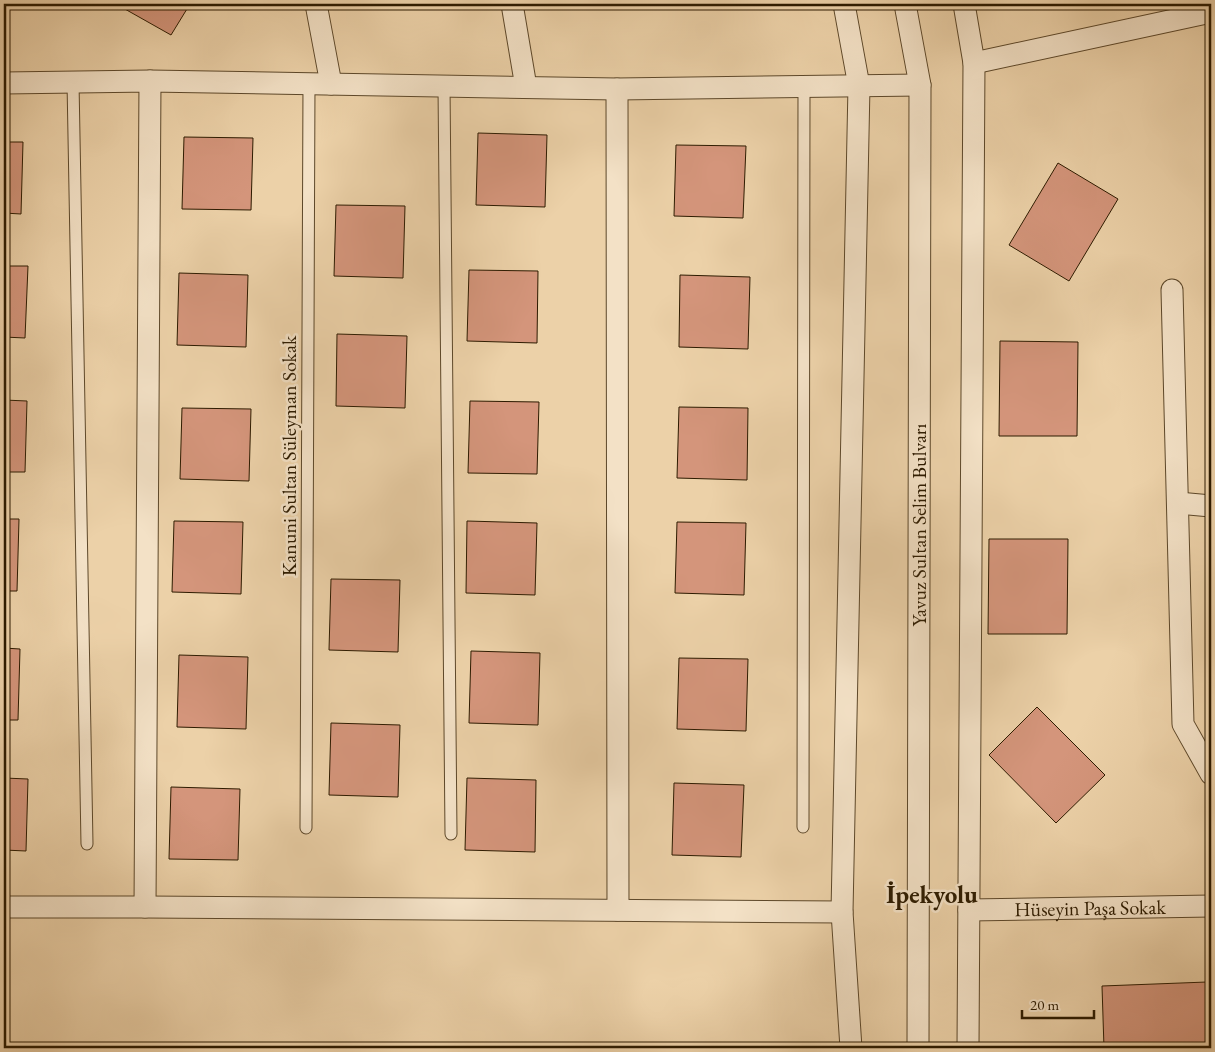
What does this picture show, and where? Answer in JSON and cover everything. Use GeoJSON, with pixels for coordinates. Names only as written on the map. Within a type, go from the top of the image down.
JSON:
{"type":"FeatureCollection","features":[{"type":"Feature","properties":{"kind":"street"},"geometry":{"type":"LineString","coordinates":[[316,4],[331,84]]}},
{"type":"Feature","properties":{"kind":"street"},"geometry":{"type":"LineString","coordinates":[[512,4],[526,87]]}},
{"type":"Feature","properties":{"kind":"street"},"geometry":{"type":"LineString","coordinates":[[844,4],[859,86],[842,912],[851,1048]]}},
{"type":"Feature","properties":{"kind":"street","name":"Yavuz Sultan Selim Bulvarı"},"geometry":{"type":"LineString","coordinates":[[905,4],[920,85],[918,1048]]}},
{"type":"Feature","properties":{"kind":"street"},"geometry":{"type":"LineString","coordinates":[[964,4],[974,63],[968,1048]]}},
{"type":"Feature","properties":{"kind":"street"},"geometry":{"type":"LineString","coordinates":[[974,63],[1211,12]]}},
{"type":"Feature","properties":{"kind":"street"},"geometry":{"type":"LineString","coordinates":[[4,83],[150,81],[617,89],[920,85]]}},
{"type":"Feature","properties":{"kind":"street"},"geometry":{"type":"LineString","coordinates":[[145,907],[150,81]]}},
{"type":"Feature","properties":{"kind":"street"},"geometry":{"type":"LineString","coordinates":[[617,89],[618,910]]}},
{"type":"Feature","properties":{"kind":"street"},"geometry":{"type":"LineString","coordinates":[[1172,290],[1183,724],[1211,774]]}},
{"type":"Feature","properties":{"kind":"street"},"geometry":{"type":"LineString","coordinates":[[1178,502],[1211,506]]}},
{"type":"Feature","properties":{"kind":"street","name":"Hüseyin Paşa Sokak"},"geometry":{"type":"LineString","coordinates":[[969,910],[1211,906]]}},
{"type":"Feature","properties":{"kind":"street"},"geometry":{"type":"LineString","coordinates":[[4,907],[842,912]]}},
{"type":"Feature","properties":{"kind":"lane"},"geometry":{"type":"LineString","coordinates":[[73,82],[87,844]]}},
{"type":"Feature","properties":{"kind":"lane","name":"Kanuni Sultan Süleyman Sokak"},"geometry":{"type":"LineString","coordinates":[[306,828],[308,84]]}},
{"type":"Feature","properties":{"kind":"lane"},"geometry":{"type":"LineString","coordinates":[[444,86],[450,834]]}},
{"type":"Feature","properties":{"kind":"lane"},"geometry":{"type":"LineString","coordinates":[[803,827],[804,87]]}},
{"type":"Feature","properties":{"kind":"building"},"geometry":{"type":"Polygon","coordinates":[[[116,4],[190,4],[171,35],[116,4]]]}},
{"type":"Feature","properties":{"kind":"building"},"geometry":{"type":"Polygon","coordinates":[[[1057,4],[1077,4],[1058,7],[1057,4]]]}},
{"type":"Feature","properties":{"kind":"building"},"geometry":{"type":"Polygon","coordinates":[[[478,133],[547,135],[545,207],[476,205],[478,133]]]}},
{"type":"Feature","properties":{"kind":"building"},"geometry":{"type":"Polygon","coordinates":[[[184,137],[253,138],[251,210],[182,209],[184,137]]]}},
{"type":"Feature","properties":{"kind":"building"},"geometry":{"type":"Polygon","coordinates":[[[4,142],[23,142],[21,214],[4,213],[4,142]]]}},
{"type":"Feature","properties":{"kind":"building"},"geometry":{"type":"Polygon","coordinates":[[[676,145],[746,146],[743,218],[674,216],[676,145]]]}},
{"type":"Feature","properties":{"kind":"building"},"geometry":{"type":"Polygon","coordinates":[[[1058,163],[1118,199],[1069,281],[1009,245],[1058,163]]]}},
{"type":"Feature","properties":{"kind":"building"},"geometry":{"type":"Polygon","coordinates":[[[336,205],[405,206],[403,278],[334,276],[336,205]]]}},
{"type":"Feature","properties":{"kind":"building"},"geometry":{"type":"Polygon","coordinates":[[[4,266],[28,266],[25,338],[4,337],[4,266]]]}},
{"type":"Feature","properties":{"kind":"building"},"geometry":{"type":"Polygon","coordinates":[[[469,270],[538,271],[537,343],[467,341],[469,270]]]}},
{"type":"Feature","properties":{"kind":"building"},"geometry":{"type":"Polygon","coordinates":[[[179,273],[248,275],[246,347],[177,345],[179,273]]]}},
{"type":"Feature","properties":{"kind":"building"},"geometry":{"type":"Polygon","coordinates":[[[680,275],[750,277],[748,349],[679,347],[680,275]]]}},
{"type":"Feature","properties":{"kind":"building"},"geometry":{"type":"Polygon","coordinates":[[[337,334],[407,336],[405,408],[336,406],[337,334]]]}},
{"type":"Feature","properties":{"kind":"building"},"geometry":{"type":"Polygon","coordinates":[[[1000,341],[1078,342],[1077,436],[999,436],[1000,341]]]}},
{"type":"Feature","properties":{"kind":"building"},"geometry":{"type":"Polygon","coordinates":[[[4,400],[27,401],[25,472],[4,472],[4,400]]]}},
{"type":"Feature","properties":{"kind":"building"},"geometry":{"type":"Polygon","coordinates":[[[470,401],[539,402],[537,474],[468,473],[470,401]]]}},
{"type":"Feature","properties":{"kind":"building"},"geometry":{"type":"Polygon","coordinates":[[[679,407],[748,408],[747,480],[677,478],[679,407]]]}},
{"type":"Feature","properties":{"kind":"building"},"geometry":{"type":"Polygon","coordinates":[[[182,408],[251,409],[249,481],[180,479],[182,408]]]}},
{"type":"Feature","properties":{"kind":"building"},"geometry":{"type":"Polygon","coordinates":[[[4,519],[19,519],[17,591],[4,591],[4,519]]]}},
{"type":"Feature","properties":{"kind":"building"},"geometry":{"type":"Polygon","coordinates":[[[174,521],[243,522],[241,594],[172,592],[174,521]]]}},
{"type":"Feature","properties":{"kind":"building"},"geometry":{"type":"Polygon","coordinates":[[[467,521],[537,523],[535,595],[466,593],[467,521]]]}},
{"type":"Feature","properties":{"kind":"building"},"geometry":{"type":"Polygon","coordinates":[[[677,522],[746,523],[744,595],[675,593],[677,522]]]}},
{"type":"Feature","properties":{"kind":"building"},"geometry":{"type":"Polygon","coordinates":[[[989,539],[1068,539],[1067,634],[988,634],[989,539]]]}},
{"type":"Feature","properties":{"kind":"building"},"geometry":{"type":"Polygon","coordinates":[[[331,579],[400,580],[398,652],[329,650],[331,579]]]}},
{"type":"Feature","properties":{"kind":"building"},"geometry":{"type":"Polygon","coordinates":[[[4,648],[20,649],[18,720],[4,720],[4,648]]]}},
{"type":"Feature","properties":{"kind":"building"},"geometry":{"type":"Polygon","coordinates":[[[471,651],[540,653],[538,725],[469,723],[471,651]]]}},
{"type":"Feature","properties":{"kind":"building"},"geometry":{"type":"Polygon","coordinates":[[[179,655],[248,657],[246,729],[177,727],[179,655]]]}},
{"type":"Feature","properties":{"kind":"building"},"geometry":{"type":"Polygon","coordinates":[[[679,658],[748,659],[746,731],[677,729],[679,658]]]}},
{"type":"Feature","properties":{"kind":"building"},"geometry":{"type":"Polygon","coordinates":[[[1037,707],[1105,775],[1056,823],[989,755],[1037,707]]]}},
{"type":"Feature","properties":{"kind":"building"},"geometry":{"type":"Polygon","coordinates":[[[331,723],[400,725],[398,797],[329,795],[331,723]]]}},
{"type":"Feature","properties":{"kind":"building"},"geometry":{"type":"Polygon","coordinates":[[[4,778],[28,779],[26,851],[4,850],[4,778]]]}},
{"type":"Feature","properties":{"kind":"building"},"geometry":{"type":"Polygon","coordinates":[[[467,778],[536,780],[535,852],[465,850],[467,778]]]}},
{"type":"Feature","properties":{"kind":"building"},"geometry":{"type":"Polygon","coordinates":[[[674,783],[744,785],[741,857],[672,855],[674,783]]]}},
{"type":"Feature","properties":{"kind":"building"},"geometry":{"type":"Polygon","coordinates":[[[171,787],[240,789],[238,860],[169,859],[171,787]]]}},
{"type":"Feature","properties":{"kind":"building"},"geometry":{"type":"Polygon","coordinates":[[[1207,982],[1210,1048],[1104,1048],[1102,986],[1207,982]]]}},
{"type":"Feature","properties":{"kind":"district","name":"İpekyolu"},"geometry":{"type":"Point","coordinates":[932,894]}}]}
